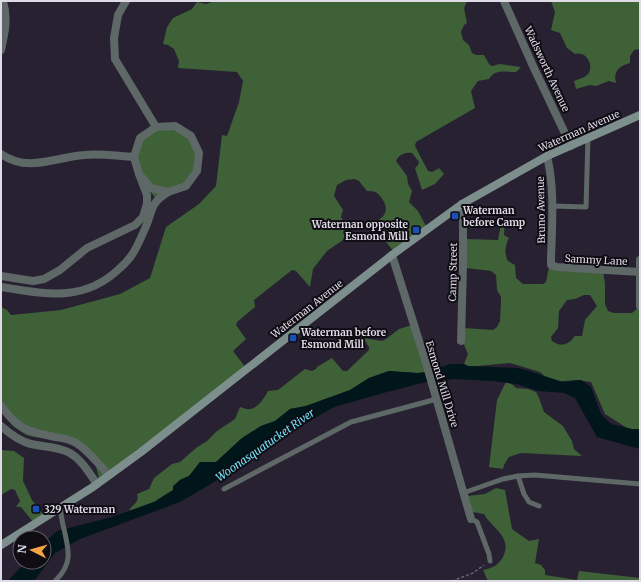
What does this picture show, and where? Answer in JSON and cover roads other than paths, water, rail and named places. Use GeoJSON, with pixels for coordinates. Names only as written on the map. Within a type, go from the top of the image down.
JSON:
{"type":"FeatureCollection","features":[{"type":"Feature","properties":{"kind":"main road","name":"Waterman Avenue"},"geometry":{"type":"LineString","coordinates":[[1,545],[97,484],[141,452],[392,255],[462,204],[547,156],[640,115]]}},
{"type":"Feature","properties":{"kind":"street"},"geometry":{"type":"LineString","coordinates":[[1,50],[6,28],[6,12],[3,1]]}},
{"type":"Feature","properties":{"kind":"street"},"geometry":{"type":"LineString","coordinates":[[126,1],[118,15],[114,38],[115,58],[156,127]]}},
{"type":"Feature","properties":{"kind":"street","name":"Wadsworth Avenue"},"geometry":{"type":"LineString","coordinates":[[504,1],[571,146]]}},
{"type":"Feature","properties":{"kind":"street"},"geometry":{"type":"LineString","coordinates":[[1,276],[32,281],[44,279],[60,270],[87,248],[135,225],[143,217],[147,204],[147,195],[134,157],[140,138],[156,127],[175,126],[191,136],[199,153],[197,171],[186,186],[168,192],[157,201],[152,209],[137,246],[126,263],[113,275],[87,289],[73,293],[48,294],[1,287]]}},
{"type":"Feature","properties":{"kind":"street"},"geometry":{"type":"LineString","coordinates":[[1,154],[23,163],[44,163],[62,158],[85,155],[134,157]]}},
{"type":"Feature","properties":{"kind":"street","name":"Bruno Avenue"},"geometry":{"type":"LineString","coordinates":[[547,156],[550,169],[552,206],[552,265]]}},
{"type":"Feature","properties":{"kind":"street"},"geometry":{"type":"LineString","coordinates":[[139,174],[151,188],[168,192]]}},
{"type":"Feature","properties":{"kind":"street","name":"Camp Street"},"geometry":{"type":"LineString","coordinates":[[461,341],[463,266],[462,204]]}},
{"type":"Feature","properties":{"kind":"street","name":"Esmond Mill Drive"},"geometry":{"type":"LineString","coordinates":[[392,255],[437,399],[471,519]]}},
{"type":"Feature","properties":{"kind":"street"},"geometry":{"type":"LineString","coordinates":[[640,260],[640,306]]}},
{"type":"Feature","properties":{"kind":"street","name":"Sammy Lane"},"geometry":{"type":"LineString","coordinates":[[552,265],[557,267],[640,272]]}},
{"type":"Feature","properties":{"kind":"street"},"geometry":{"type":"LineString","coordinates":[[24,280],[24,291]]}},
{"type":"Feature","properties":{"kind":"street"},"geometry":{"type":"LineString","coordinates":[[1,406],[16,423],[24,429],[34,433],[76,443],[109,475]]}},
{"type":"Feature","properties":{"kind":"street"},"geometry":{"type":"LineString","coordinates":[[1,426],[21,441],[70,453],[81,463],[97,484]]}},
{"type":"Feature","properties":{"kind":"lane"},"geometry":{"type":"LineString","coordinates":[[552,206],[586,207],[588,138]]}},
{"type":"Feature","properties":{"kind":"lane"},"geometry":{"type":"LineString","coordinates":[[224,489],[351,422],[437,399]]}},
{"type":"Feature","properties":{"kind":"lane"},"geometry":{"type":"LineString","coordinates":[[463,493],[503,479],[535,475],[640,484]]}},
{"type":"Feature","properties":{"kind":"lane"},"geometry":{"type":"LineString","coordinates":[[518,476],[524,494],[529,502],[539,506]]}},
{"type":"Feature","properties":{"kind":"lane"},"geometry":{"type":"LineString","coordinates":[[55,581],[66,566],[68,559],[68,548],[60,507]]}},
{"type":"Feature","properties":{"kind":"lane"},"geometry":{"type":"LineString","coordinates":[[471,519],[477,522],[489,554],[490,561]]}},
{"type":"Feature","properties":{"kind":"water","name":"Woonasquatucket River"},"geometry":{"type":"Polygon","coordinates":[[[450,364],[464,364],[468,366],[519,368],[563,382],[581,380],[591,387],[601,414],[611,424],[632,429],[640,429],[640,449],[597,437],[575,398],[564,393],[538,391],[517,384],[493,381],[454,379],[426,382],[334,407],[287,434],[231,472],[180,502],[80,539],[55,553],[52,557],[52,536],[57,531],[112,517],[154,502],[173,490],[173,486],[180,480],[189,476],[200,462],[216,462],[242,438],[261,426],[275,421],[290,409],[306,406],[350,390],[369,378],[389,371],[417,373],[429,372],[429,367],[442,367],[450,364]]]}},
{"type":"Feature","properties":{"kind":"water"},"geometry":{"type":"Polygon","coordinates":[[[18,570],[42,570],[34,581],[8,581],[18,570]]]}},
{"type":"Feature","properties":{"kind":"place","name":"Waterman before Camp"},"geometry":{"type":"Point","coordinates":[455,216]}},
{"type":"Feature","properties":{"kind":"place","name":"Waterman opposite Esmond Mill"},"geometry":{"type":"Point","coordinates":[416,230]}},
{"type":"Feature","properties":{"kind":"place","name":"Waterman before Esmond Mill"},"geometry":{"type":"Point","coordinates":[293,338]}},
{"type":"Feature","properties":{"kind":"place","name":"329 Waterman"},"geometry":{"type":"Point","coordinates":[36,509]}}]}
